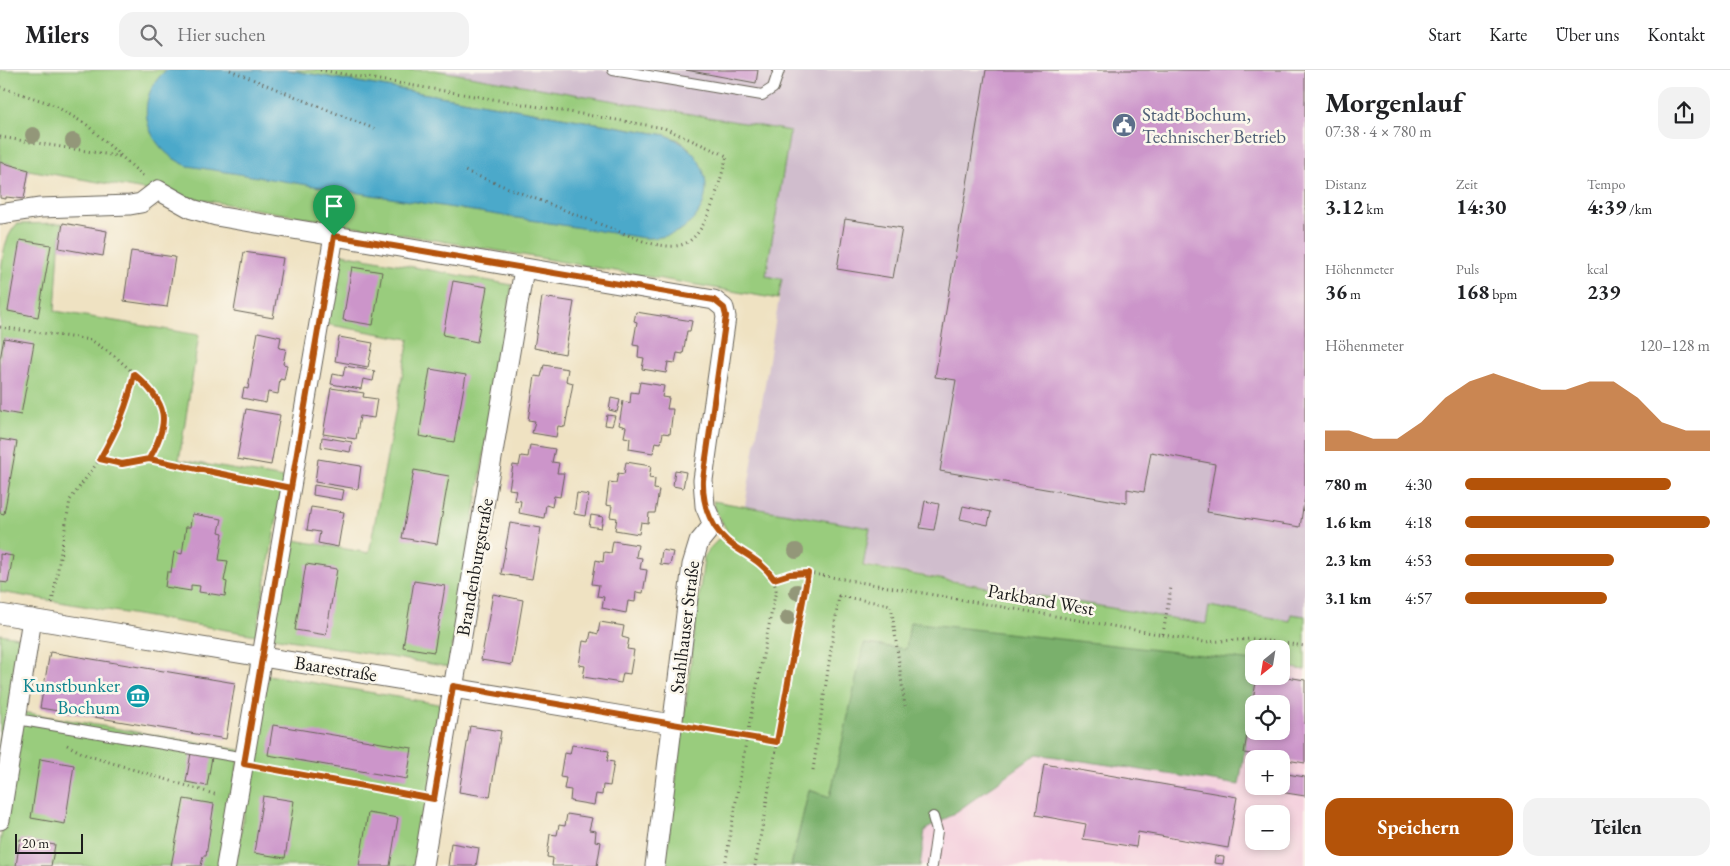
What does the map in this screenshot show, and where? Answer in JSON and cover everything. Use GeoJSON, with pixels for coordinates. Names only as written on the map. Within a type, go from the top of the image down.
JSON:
{"type":"FeatureCollection","features":[{"type":"Feature","properties":{"kind":"street"},"geometry":{"type":"LineString","coordinates":[[0,214],[40,208],[130,205],[141,202],[153,185],[192,209],[334,236],[714,300],[724,308],[726,316],[703,480],[705,506],[713,525]]}},
{"type":"Feature","properties":{"kind":"street"},"geometry":{"type":"LineString","coordinates":[[226,866],[334,236]]}},
{"type":"Feature","properties":{"kind":"street","name":"Brandenburgstraße"},"geometry":{"type":"LineString","coordinates":[[423,866],[524,269]]}},
{"type":"Feature","properties":{"kind":"street","name":"Stahlhauser Straße"},"geometry":{"type":"LineString","coordinates":[[655,866],[694,551],[713,525]]}},
{"type":"Feature","properties":{"kind":"street","name":"Baarestraße"},"geometry":{"type":"LineString","coordinates":[[0,614],[453,686],[672,724]]}},
{"type":"Feature","properties":{"kind":"street"},"geometry":{"type":"LineString","coordinates":[[0,820],[17,719],[40,620]]}},
{"type":"Feature","properties":{"kind":"lane"},"geometry":{"type":"LineString","coordinates":[[613,70],[762,95],[772,88],[779,70]]}},
{"type":"Feature","properties":{"kind":"lane"},"geometry":{"type":"LineString","coordinates":[[17,719],[244,761]]}},
{"type":"Feature","properties":{"kind":"lane"},"geometry":{"type":"LineString","coordinates":[[932,866],[937,831],[933,817]]}},
{"type":"Feature","properties":{"kind":"path"},"geometry":{"type":"LineString","coordinates":[[230,70],[377,130]]}},
{"type":"Feature","properties":{"kind":"path"},"geometry":{"type":"LineString","coordinates":[[320,70],[664,128],[727,156],[711,208],[702,227],[688,242],[671,247],[648,243],[465,171]]}},
{"type":"Feature","properties":{"kind":"path"},"geometry":{"type":"LineString","coordinates":[[0,88],[52,104],[88,125],[153,185]]}},
{"type":"Feature","properties":{"kind":"path"},"geometry":{"type":"LineString","coordinates":[[0,137],[122,157]]}},
{"type":"Feature","properties":{"kind":"path"},"geometry":{"type":"LineString","coordinates":[[0,327],[91,340],[117,358],[152,390],[160,405],[164,422],[159,441],[149,459]]}},
{"type":"Feature","properties":{"kind":"path"},"geometry":{"type":"LineString","coordinates":[[40,620],[70,500],[100,459],[119,424],[129,399],[134,374]]}},
{"type":"Feature","properties":{"kind":"path"},"geometry":{"type":"LineString","coordinates":[[100,459],[122,464],[149,459],[291,488]]}},
{"type":"Feature","properties":{"kind":"path"},"geometry":{"type":"LineString","coordinates":[[713,525],[723,538],[766,568],[774,579],[776,590],[747,736],[725,866]]}},
{"type":"Feature","properties":{"kind":"path"},"geometry":{"type":"LineString","coordinates":[[755,866],[808,573]]}},
{"type":"Feature","properties":{"kind":"path","name":"Parkband West"},"geometry":{"type":"LineString","coordinates":[[774,579],[790,574],[808,573],[1204,642],[1254,639],[1305,646]]}},
{"type":"Feature","properties":{"kind":"path"},"geometry":{"type":"LineString","coordinates":[[1163,634],[1171,587]]}},
{"type":"Feature","properties":{"kind":"path"},"geometry":{"type":"LineString","coordinates":[[813,770],[838,596],[891,605],[906,706]]}},
{"type":"Feature","properties":{"kind":"path"},"geometry":{"type":"LineString","coordinates":[[672,724],[777,742]]}},
{"type":"Feature","properties":{"kind":"path"},"geometry":{"type":"LineString","coordinates":[[61,742],[86,755],[237,801]]}},
{"type":"Feature","properties":{"kind":"path"},"geometry":{"type":"LineString","coordinates":[[244,761],[434,799]]}},
{"type":"Feature","properties":{"kind":"shaded area"},"geometry":{"type":"Polygon","coordinates":[[[434,70],[1305,70],[1305,616],[1292,614],[1290,621],[1209,606],[1207,624],[863,565],[870,528],[745,506],[782,280],[766,277],[790,131],[434,70]]]}},
{"type":"Feature","properties":{"kind":"shaded area"},"geometry":{"type":"Polygon","coordinates":[[[1290,666],[1305,669],[1305,866],[920,866],[924,830],[952,815],[1037,753],[1238,784],[1246,740],[1290,740],[1290,695],[1254,695],[1255,685],[1290,685],[1290,666]]]}},
{"type":"Feature","properties":{"kind":"green space"},"geometry":{"type":"Polygon","coordinates":[[[0,70],[166,70],[162,74],[147,107],[151,133],[690,149],[679,140],[666,135],[288,70],[434,70],[790,131],[766,276],[782,279],[778,299],[11,167],[11,164],[0,162],[0,70]]]}},
{"type":"Feature","properties":{"kind":"green space"},"geometry":{"type":"Polygon","coordinates":[[[63,223],[59,248],[55,311],[199,335],[179,460],[284,478],[256,635],[0,592],[0,279],[3,256],[6,242],[17,224],[63,223]]]}},
{"type":"Feature","properties":{"kind":"green space"},"geometry":{"type":"Polygon","coordinates":[[[337,253],[512,285],[449,667],[272,637],[288,539],[369,553],[409,339],[325,324],[337,253]]]}},
{"type":"Feature","properties":{"kind":"green space"},"geometry":{"type":"Polygon","coordinates":[[[713,501],[870,528],[863,566],[1206,624],[1209,606],[1290,621],[1291,614],[1305,616],[1305,670],[1290,668],[1290,640],[1245,640],[1245,661],[906,649],[865,644],[830,797],[809,790],[791,866],[665,866],[704,558],[709,549],[727,531],[716,511],[713,501]]]}},
{"type":"Feature","properties":{"kind":"green space"},"geometry":{"type":"Polygon","coordinates":[[[910,622],[1245,660],[1245,685],[1256,685],[1254,695],[1245,695],[1246,740],[1239,785],[1037,754],[952,815],[925,830],[920,866],[791,866],[809,790],[830,797],[864,644],[906,649],[910,622]]]}},
{"type":"Feature","properties":{"kind":"green space"},"geometry":{"type":"Polygon","coordinates":[[[0,634],[23,638],[0,778],[0,634]]]}},
{"type":"Feature","properties":{"kind":"green space"},"geometry":{"type":"Polygon","coordinates":[[[268,675],[444,705],[416,866],[235,866],[268,675]]]}},
{"type":"Feature","properties":{"kind":"green space"},"geometry":{"type":"Polygon","coordinates":[[[22,712],[240,750],[221,866],[0,866],[0,843],[22,712]]]}},
{"type":"Feature","properties":{"kind":"water"},"geometry":{"type":"Polygon","coordinates":[[[166,70],[288,70],[666,135],[686,147],[699,162],[705,179],[705,197],[698,213],[686,227],[667,235],[644,238],[188,166],[174,159],[162,149],[148,124],[146,110],[148,96],[155,83],[166,70]]]}},
{"type":"Feature","properties":{"kind":"building"},"geometry":{"type":"Polygon","coordinates":[[[686,70],[758,70],[756,83],[686,70]]]}},
{"type":"Feature","properties":{"kind":"building"},"geometry":{"type":"Polygon","coordinates":[[[986,70],[1305,70],[1305,496],[1300,527],[1207,512],[1215,464],[1151,452],[1144,492],[1127,489],[1127,503],[940,471],[956,380],[935,377],[986,70]]]}},
{"type":"Feature","properties":{"kind":"building"},"geometry":{"type":"Polygon","coordinates":[[[0,162],[29,170],[24,199],[0,198],[0,162]]]}},
{"type":"Feature","properties":{"kind":"building"},"geometry":{"type":"Polygon","coordinates":[[[845,219],[902,228],[893,278],[837,269],[845,219]]]}},
{"type":"Feature","properties":{"kind":"building"},"geometry":{"type":"Polygon","coordinates":[[[63,223],[107,231],[103,256],[59,248],[63,223]]]}},
{"type":"Feature","properties":{"kind":"building"},"geometry":{"type":"Polygon","coordinates":[[[20,240],[51,245],[38,317],[8,311],[20,240]]]}},
{"type":"Feature","properties":{"kind":"building"},"geometry":{"type":"Polygon","coordinates":[[[131,251],[175,257],[167,307],[124,301],[131,251]]]}},
{"type":"Feature","properties":{"kind":"building"},"geometry":{"type":"Polygon","coordinates":[[[244,252],[283,258],[273,318],[234,311],[244,252]]]}},
{"type":"Feature","properties":{"kind":"building"},"geometry":{"type":"Polygon","coordinates":[[[352,267],[382,272],[373,325],[343,320],[352,267]]]}},
{"type":"Feature","properties":{"kind":"building"},"geometry":{"type":"Polygon","coordinates":[[[453,281],[487,287],[477,342],[443,335],[453,281]]]}},
{"type":"Feature","properties":{"kind":"building"},"geometry":{"type":"Polygon","coordinates":[[[542,297],[574,302],[565,354],[534,348],[542,297]]]}},
{"type":"Feature","properties":{"kind":"building"},"geometry":{"type":"Polygon","coordinates":[[[636,312],[692,321],[690,331],[687,331],[683,354],[677,353],[675,363],[668,362],[666,373],[642,369],[644,358],[638,357],[639,346],[633,345],[637,322],[634,321],[636,312]]]}},
{"type":"Feature","properties":{"kind":"building"},"geometry":{"type":"Polygon","coordinates":[[[258,332],[281,337],[279,348],[286,349],[283,364],[287,365],[284,380],[280,379],[278,394],[268,392],[266,403],[242,398],[244,388],[248,389],[258,332]]]}},
{"type":"Feature","properties":{"kind":"building"},"geometry":{"type":"Polygon","coordinates":[[[339,337],[373,343],[368,367],[335,361],[339,337]]]}},
{"type":"Feature","properties":{"kind":"building"},"geometry":{"type":"Polygon","coordinates":[[[4,338],[34,343],[21,415],[0,411],[0,359],[4,338]]]}},
{"type":"Feature","properties":{"kind":"building"},"geometry":{"type":"Polygon","coordinates":[[[544,365],[568,369],[566,381],[573,383],[565,427],[558,426],[556,437],[532,433],[535,421],[528,420],[535,376],[541,377],[544,365]]]}},
{"type":"Feature","properties":{"kind":"building"},"geometry":{"type":"Polygon","coordinates":[[[345,366],[375,371],[373,381],[363,379],[361,389],[331,384],[333,374],[343,376],[345,366]]]}},
{"type":"Feature","properties":{"kind":"building"},"geometry":{"type":"Polygon","coordinates":[[[430,369],[466,375],[454,442],[419,436],[430,369]]]}},
{"type":"Feature","properties":{"kind":"building"},"geometry":{"type":"Polygon","coordinates":[[[640,382],[664,386],[662,397],[669,398],[667,409],[673,409],[670,434],[663,433],[661,443],[655,442],[653,453],[629,449],[630,438],[624,437],[626,427],[619,425],[623,401],[630,403],[631,392],[638,393],[640,382]]]}},
{"type":"Feature","properties":{"kind":"building"},"geometry":{"type":"Polygon","coordinates":[[[331,388],[364,393],[363,397],[377,399],[374,418],[360,416],[356,439],[323,434],[331,388]]]}},
{"type":"Feature","properties":{"kind":"building"},"geometry":{"type":"Polygon","coordinates":[[[611,398],[620,400],[617,412],[609,410],[611,398]]]}},
{"type":"Feature","properties":{"kind":"building"},"geometry":{"type":"Polygon","coordinates":[[[246,409],[280,415],[271,465],[237,459],[246,409]]]}},
{"type":"Feature","properties":{"kind":"building"},"geometry":{"type":"Polygon","coordinates":[[[607,415],[615,416],[612,426],[605,425],[607,415]]]}},
{"type":"Feature","properties":{"kind":"building"},"geometry":{"type":"Polygon","coordinates":[[[322,437],[352,442],[350,452],[321,447],[322,437]]]}},
{"type":"Feature","properties":{"kind":"building"},"geometry":{"type":"Polygon","coordinates":[[[0,439],[17,442],[4,514],[0,513],[0,439]]]}},
{"type":"Feature","properties":{"kind":"building"},"geometry":{"type":"Polygon","coordinates":[[[530,445],[555,449],[552,462],[559,463],[557,473],[564,473],[560,497],[554,496],[552,507],[546,505],[544,518],[519,513],[521,501],[514,500],[516,490],[509,489],[513,465],[519,466],[521,456],[528,457],[530,445]]]}},
{"type":"Feature","properties":{"kind":"building"},"geometry":{"type":"Polygon","coordinates":[[[318,459],[361,466],[358,489],[315,482],[318,459]]]}},
{"type":"Feature","properties":{"kind":"building"},"geometry":{"type":"Polygon","coordinates":[[[626,462],[651,466],[649,478],[655,479],[654,489],[659,490],[655,513],[649,513],[648,523],[641,522],[639,534],[615,530],[617,518],[610,517],[612,506],[606,505],[609,482],[616,483],[618,473],[624,474],[626,462]]]}},
{"type":"Feature","properties":{"kind":"building"},"geometry":{"type":"Polygon","coordinates":[[[414,470],[449,476],[437,544],[402,538],[414,470]]]}},
{"type":"Feature","properties":{"kind":"building"},"geometry":{"type":"Polygon","coordinates":[[[675,470],[686,472],[683,488],[673,486],[675,470]]]}},
{"type":"Feature","properties":{"kind":"building"},"geometry":{"type":"Polygon","coordinates":[[[314,485],[344,490],[342,500],[313,495],[314,485]]]}},
{"type":"Feature","properties":{"kind":"building"},"geometry":{"type":"Polygon","coordinates":[[[577,493],[589,495],[585,516],[574,514],[577,493]]]}},
{"type":"Feature","properties":{"kind":"building"},"geometry":{"type":"Polygon","coordinates":[[[925,501],[939,504],[934,530],[920,528],[925,501]]]}},
{"type":"Feature","properties":{"kind":"building"},"geometry":{"type":"Polygon","coordinates":[[[963,506],[991,512],[988,525],[960,519],[963,506]]]}},
{"type":"Feature","properties":{"kind":"building"},"geometry":{"type":"Polygon","coordinates":[[[311,507],[344,512],[338,547],[318,543],[320,532],[307,530],[311,507]]]}},
{"type":"Feature","properties":{"kind":"building"},"geometry":{"type":"Polygon","coordinates":[[[192,514],[222,519],[219,532],[223,533],[219,560],[228,561],[224,581],[227,582],[225,596],[199,592],[200,586],[191,585],[191,591],[165,587],[167,572],[171,572],[174,552],[182,554],[186,527],[190,527],[192,514]]]}},
{"type":"Feature","properties":{"kind":"building"},"geometry":{"type":"Polygon","coordinates":[[[591,515],[603,517],[601,528],[589,526],[591,515]]]}},
{"type":"Feature","properties":{"kind":"building"},"geometry":{"type":"Polygon","coordinates":[[[510,523],[541,528],[532,579],[501,574],[510,523]]]}},
{"type":"Feature","properties":{"kind":"building"},"geometry":{"type":"Polygon","coordinates":[[[613,541],[638,545],[636,557],[642,558],[640,569],[647,570],[643,593],[636,592],[635,602],[628,601],[626,613],[602,608],[604,597],[597,596],[599,585],[592,584],[596,560],[603,562],[604,552],[611,553],[613,541]]]}},
{"type":"Feature","properties":{"kind":"building"},"geometry":{"type":"Polygon","coordinates":[[[662,550],[673,552],[670,565],[660,564],[662,550]]]}},
{"type":"Feature","properties":{"kind":"building"},"geometry":{"type":"Polygon","coordinates":[[[0,554],[13,556],[8,583],[0,582],[0,554]]]}},
{"type":"Feature","properties":{"kind":"building"},"geometry":{"type":"Polygon","coordinates":[[[306,564],[337,569],[326,635],[295,630],[306,564]]]}},
{"type":"Feature","properties":{"kind":"building"},"geometry":{"type":"Polygon","coordinates":[[[414,581],[445,586],[434,652],[403,647],[414,581]]]}},
{"type":"Feature","properties":{"kind":"building"},"geometry":{"type":"Polygon","coordinates":[[[493,594],[523,600],[512,665],[481,660],[493,594]]]}},
{"type":"Feature","properties":{"kind":"building"},"geometry":{"type":"Polygon","coordinates":[[[600,622],[624,626],[622,637],[629,639],[627,649],[634,650],[630,674],[623,673],[621,683],[583,677],[585,666],[579,665],[583,641],[589,642],[591,632],[598,634],[600,622]]]}},
{"type":"Feature","properties":{"kind":"building","name":"Kunstbunker Bochum"},"geometry":{"type":"Polygon","coordinates":[[[50,652],[235,683],[226,739],[40,708],[50,652]]]}},
{"type":"Feature","properties":{"kind":"building"},"geometry":{"type":"Polygon","coordinates":[[[1290,678],[1305,680],[1305,763],[1290,761],[1290,750],[1245,750],[1244,753],[1246,740],[1290,740],[1290,695],[1254,695],[1255,685],[1290,685],[1290,678]]]}},
{"type":"Feature","properties":{"kind":"building"},"geometry":{"type":"Polygon","coordinates":[[[273,725],[412,748],[407,779],[268,755],[273,725]]]}},
{"type":"Feature","properties":{"kind":"building"},"geometry":{"type":"Polygon","coordinates":[[[470,726],[501,731],[490,797],[459,792],[470,726]]]}},
{"type":"Feature","properties":{"kind":"building"},"geometry":{"type":"Polygon","coordinates":[[[572,745],[609,751],[607,761],[614,762],[610,786],[603,785],[602,795],[596,794],[594,805],[570,801],[571,790],[564,789],[566,778],[560,777],[564,753],[570,754],[572,745]]]}},
{"type":"Feature","properties":{"kind":"building"},"geometry":{"type":"Polygon","coordinates":[[[191,753],[212,757],[207,786],[186,782],[191,753]]]}},
{"type":"Feature","properties":{"kind":"building"},"geometry":{"type":"Polygon","coordinates":[[[40,759],[74,765],[65,824],[31,818],[40,759]]]}},
{"type":"Feature","properties":{"kind":"building"},"geometry":{"type":"Polygon","coordinates":[[[1044,764],[1237,797],[1228,848],[1138,832],[1136,847],[1083,839],[1086,824],[1036,815],[1044,764]]]}},
{"type":"Feature","properties":{"kind":"building"},"geometry":{"type":"Polygon","coordinates":[[[1290,774],[1305,777],[1305,796],[1290,794],[1290,774]]]}},
{"type":"Feature","properties":{"kind":"building"},"geometry":{"type":"Polygon","coordinates":[[[263,796],[294,801],[285,858],[254,853],[263,796]]]}},
{"type":"Feature","properties":{"kind":"building"},"geometry":{"type":"Polygon","coordinates":[[[184,799],[214,804],[206,856],[203,856],[201,866],[171,866],[184,799]]]}},
{"type":"Feature","properties":{"kind":"building"},"geometry":{"type":"Polygon","coordinates":[[[368,813],[398,818],[390,866],[359,866],[368,813]]]}},
{"type":"Feature","properties":{"kind":"building"},"geometry":{"type":"Polygon","coordinates":[[[567,814],[592,818],[589,830],[596,831],[595,841],[601,842],[597,866],[552,866],[553,858],[547,857],[550,834],[557,835],[559,825],[565,826],[567,814]]]}},
{"type":"Feature","properties":{"kind":"building"},"geometry":{"type":"Polygon","coordinates":[[[20,839],[55,845],[51,866],[16,866],[20,839]]]}},
{"type":"Feature","properties":{"kind":"building"},"geometry":{"type":"Polygon","coordinates":[[[451,843],[479,848],[476,866],[448,866],[451,843]]]}},
{"type":"Feature","properties":{"kind":"building"},"geometry":{"type":"Polygon","coordinates":[[[1215,856],[1224,857],[1223,864],[1214,863],[1215,856]]]}},
{"type":"Feature","properties":{"kind":"place","name":"Stadt Bochum, Technischer Betrieb"},"geometry":{"type":"Point","coordinates":[1124,125]}},
{"type":"Feature","properties":{"kind":"place","name":"Kunstbunker Bochum"},"geometry":{"type":"Point","coordinates":[138,696]}},
{"type":"Feature","properties":{"kind":"route"},"geometry":{"type":"LineString","coordinates":[[334,236],[291,488],[149,459],[122,464],[100,459],[119,424],[129,399],[134,374],[152,390],[160,405],[164,422],[159,441],[149,459],[220,474],[291,488],[244,764],[434,799],[453,686],[777,742],[808,573],[790,574],[774,579],[766,568],[754,558],[723,538],[713,525],[705,506],[703,480],[726,316],[724,308],[714,300],[334,236]]}}]}
